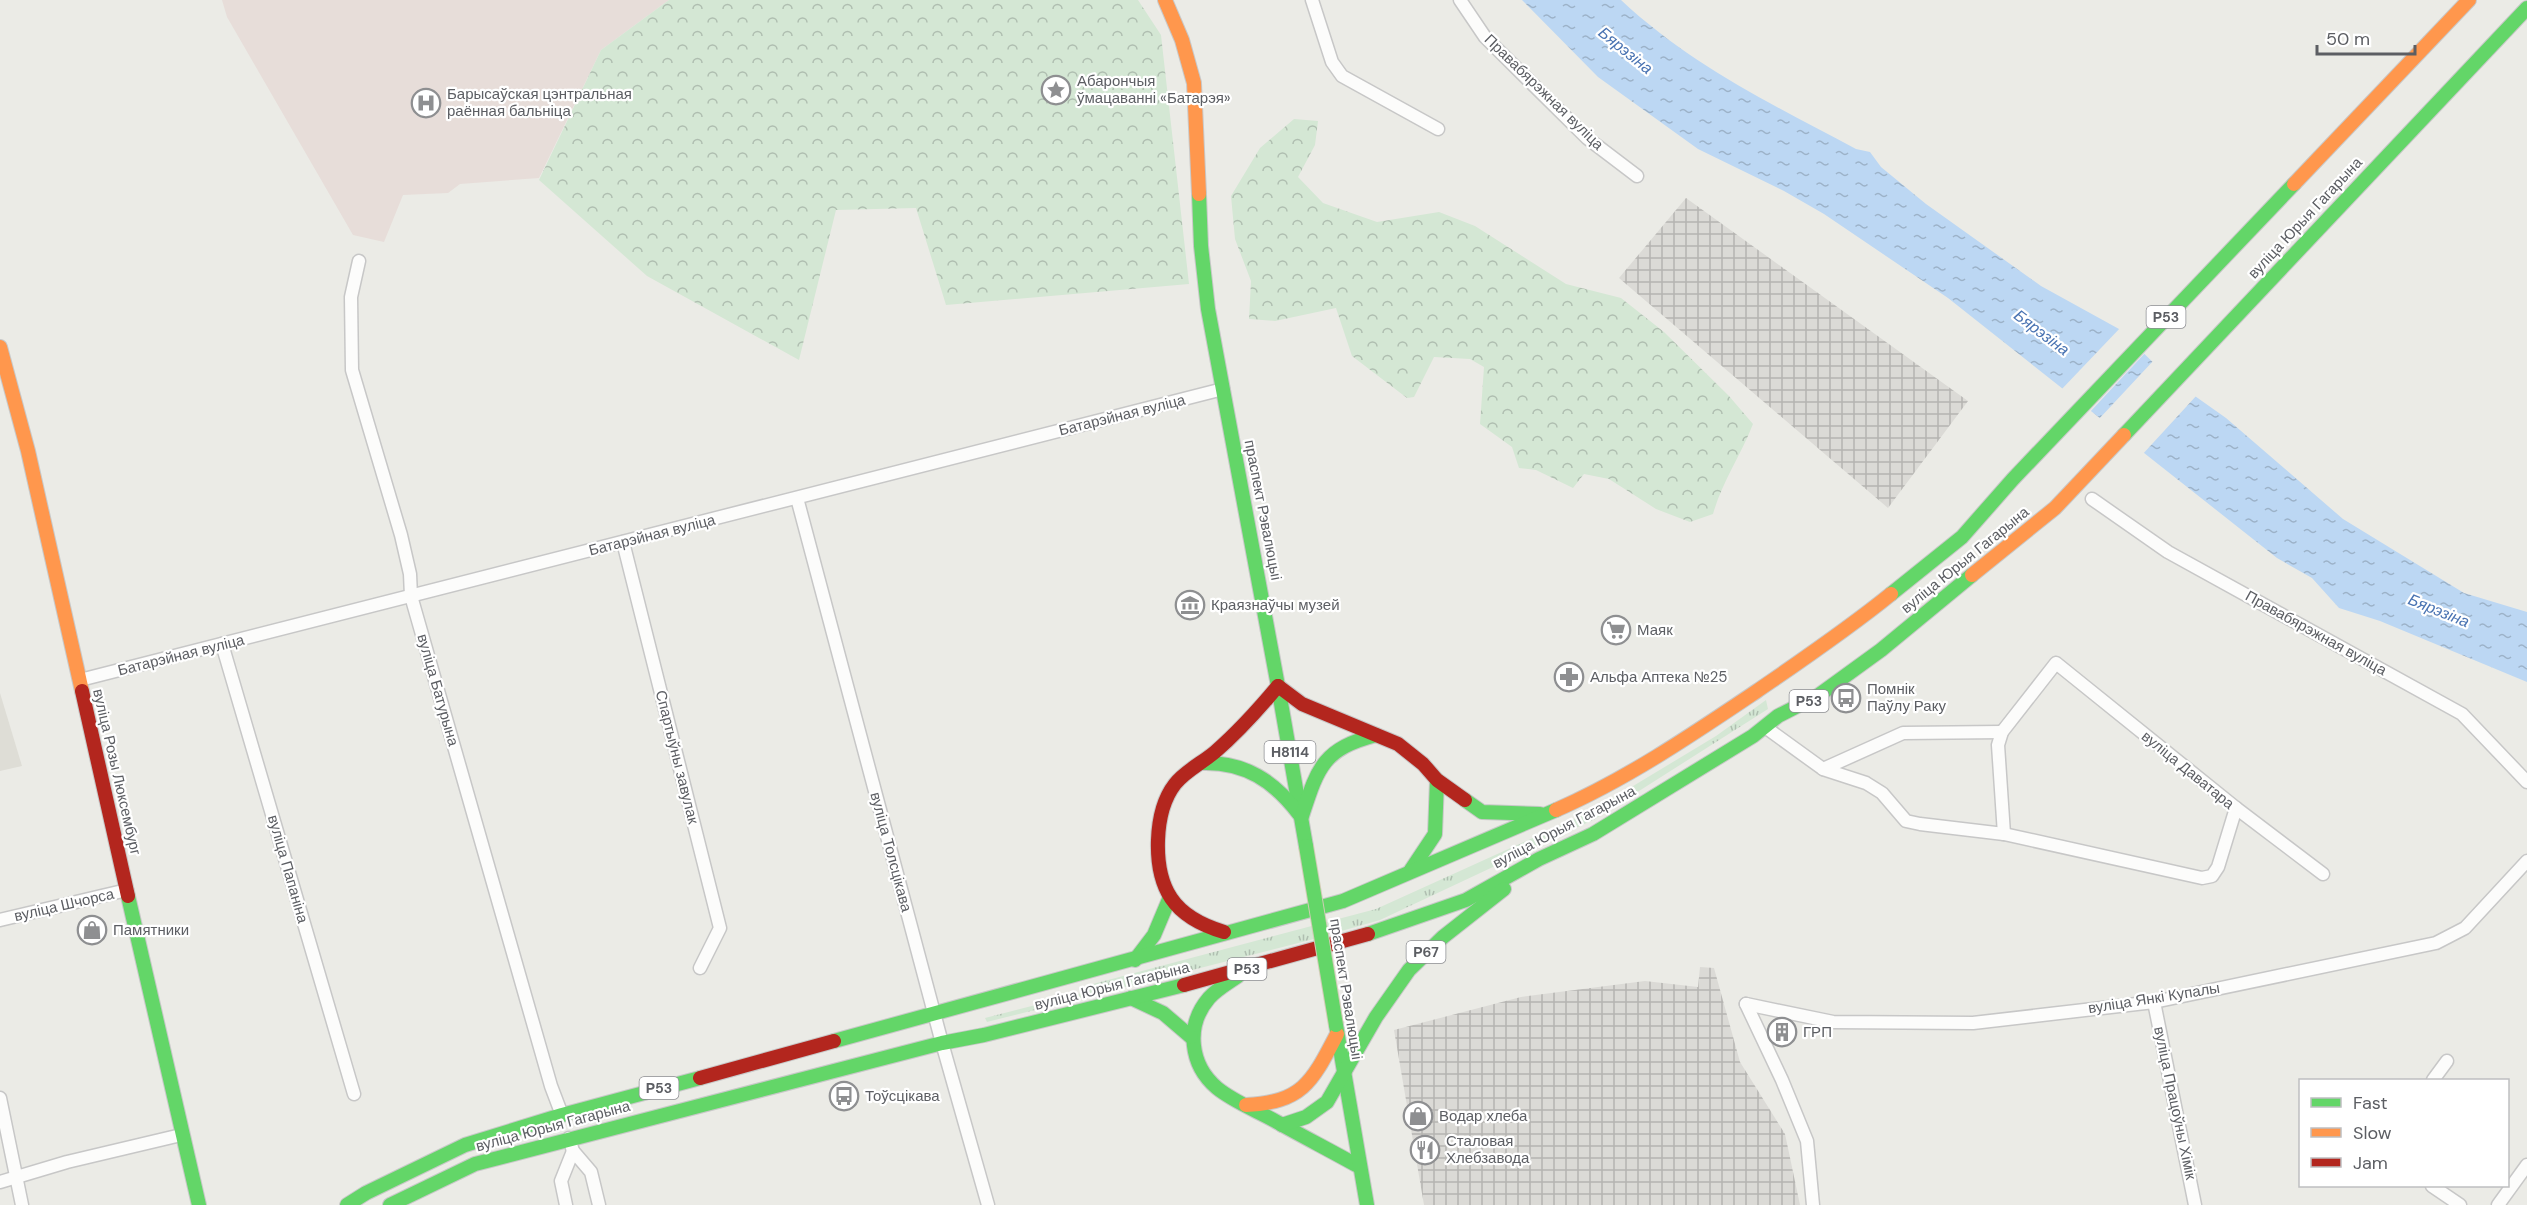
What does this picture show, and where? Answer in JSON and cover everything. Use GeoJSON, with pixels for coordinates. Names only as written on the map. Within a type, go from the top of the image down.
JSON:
{"type":"FeatureCollection","features":[{"type":"Feature","properties":{"kind":"main road","name":"праспект Рэвалюцыі"},"geometry":{"type":"LineString","coordinates":[[1165,0],[1181,37],[1194,83],[1201,246],[1208,309],[1302,818],[1358,1166],[1367,1205]]}},
{"type":"Feature","properties":{"kind":"main road","name":"вуліца Юрыя Гагарына"},"geometry":{"type":"LineString","coordinates":[[347,1205],[366,1193],[465,1145],[562,1115],[1135,960],[1224,932],[1343,901],[1411,870],[1545,815],[1611,783],[1704,726],[1854,624],[1962,537],[2013,479],[2469,0]]}},
{"type":"Feature","properties":{"kind":"main road","name":"вуліца Юрыя Гагарына"},"geometry":{"type":"LineString","coordinates":[[390,1205],[475,1164],[571,1145],[942,1043],[984,1035],[1251,968],[1375,932],[1466,900],[1539,859],[1593,834],[1766,727],[1778,716],[1820,695],[1881,650],[2055,508],[2527,8]]}},
{"type":"Feature","properties":{"kind":"main road","name":"вуліца Розы Люксембург"},"geometry":{"type":"LineString","coordinates":[[0,346],[28,451],[181,1135],[199,1205]]}},
{"type":"Feature","properties":{"kind":"main road"},"geometry":{"type":"LineString","coordinates":[[1224,932],[1197,922],[1170,897],[1163,874],[1159,842],[1161,820],[1172,789],[1181,777],[1203,763],[1255,715],[1278,686],[1302,704],[1398,744],[1411,753],[1437,780],[1482,812],[1545,815]]}},
{"type":"Feature","properties":{"kind":"main road"},"geometry":{"type":"LineString","coordinates":[[1302,818],[1322,761],[1347,743],[1376,735]]}},
{"type":"Feature","properties":{"kind":"main road"},"geometry":{"type":"LineString","coordinates":[[1203,763],[1217,761],[1231,764],[1265,778],[1289,799],[1302,818]]}},
{"type":"Feature","properties":{"kind":"main road"},"geometry":{"type":"LineString","coordinates":[[1411,870],[1435,834],[1437,780]]}},
{"type":"Feature","properties":{"kind":"main road","name":"Р67"},"geometry":{"type":"LineString","coordinates":[[1282,1125],[1305,1118],[1325,1104],[1336,1092],[1343,1073],[1389,997],[1431,946],[1539,859]]}},
{"type":"Feature","properties":{"kind":"main road"},"geometry":{"type":"LineString","coordinates":[[1135,960],[1154,935],[1170,897]]}},
{"type":"Feature","properties":{"kind":"main road"},"geometry":{"type":"LineString","coordinates":[[1251,968],[1213,993],[1196,1020],[1191,1037],[1194,1055],[1202,1072],[1214,1087],[1229,1098],[1358,1166]]}},
{"type":"Feature","properties":{"kind":"main road"},"geometry":{"type":"LineString","coordinates":[[1131,998],[1163,1013],[1191,1037]]}},
{"type":"Feature","properties":{"kind":"main road"},"geometry":{"type":"LineString","coordinates":[[1246,1105],[1279,1102],[1300,1091],[1318,1070],[1337,1030]]}},
{"type":"Feature","properties":{"kind":"street"},"geometry":{"type":"LineString","coordinates":[[1312,0],[1332,62],[1342,76],[1438,129]]}},
{"type":"Feature","properties":{"kind":"street","name":"Правабярэжная вуліца"},"geometry":{"type":"LineString","coordinates":[[1460,0],[1485,37],[1587,138],[1637,176]]}},
{"type":"Feature","properties":{"kind":"street","name":"вуліца Батурына"},"geometry":{"type":"LineString","coordinates":[[359,261],[351,297],[352,370],[401,535],[410,574],[411,596],[548,1075],[562,1115]]}},
{"type":"Feature","properties":{"kind":"street","name":"Батарэйная вуліца"},"geometry":{"type":"LineString","coordinates":[[80,680],[1223,389]]}},
{"type":"Feature","properties":{"kind":"street","name":"вуліца Толсцікава"},"geometry":{"type":"LineString","coordinates":[[797,498],[942,1043],[988,1205]]}},
{"type":"Feature","properties":{"kind":"street","name":"Правабярэжная вуліца"},"geometry":{"type":"LineString","coordinates":[[2092,499],[2168,552],[2462,714],[2527,782]]}},
{"type":"Feature","properties":{"kind":"street","name":"Спартыўны завулак"},"geometry":{"type":"LineString","coordinates":[[623,542],[720,928],[700,968]]}},
{"type":"Feature","properties":{"kind":"street","name":"вуліца Папаніна"},"geometry":{"type":"LineString","coordinates":[[222,644],[354,1094]]}},
{"type":"Feature","properties":{"kind":"street","name":"вуліца Даватара"},"geometry":{"type":"LineString","coordinates":[[2002,732],[2056,663],[2236,808],[2323,873]]}},
{"type":"Feature","properties":{"kind":"street"},"geometry":{"type":"LineString","coordinates":[[1766,727],[1823,769],[1866,783],[1882,793],[1906,820],[1920,824],[2004,834],[2202,878],[2212,876],[2218,867],[2236,808]]}},
{"type":"Feature","properties":{"kind":"street"},"geometry":{"type":"LineString","coordinates":[[1823,769],[1903,733],[2002,732],[1998,745],[2004,834]]}},
{"type":"Feature","properties":{"kind":"street","name":"вуліца Янкі Купалы"},"geometry":{"type":"LineString","coordinates":[[1813,1205],[1807,1141],[1782,1080],[1746,1004],[1833,1022],[1974,1023],[2154,1002],[2436,943],[2465,928],[2527,861]]}},
{"type":"Feature","properties":{"kind":"street","name":"вуліца Шчорса"},"geometry":{"type":"LineString","coordinates":[[0,920],[127,890]]}},
{"type":"Feature","properties":{"kind":"street","name":"вуліца Працоўны Хімік"},"geometry":{"type":"LineString","coordinates":[[2154,1002],[2195,1205]]}},
{"type":"Feature","properties":{"kind":"street"},"geometry":{"type":"LineString","coordinates":[[2434,1079],[2447,1061]]}},
{"type":"Feature","properties":{"kind":"street"},"geometry":{"type":"LineString","coordinates":[[0,1098],[22,1205]]}},
{"type":"Feature","properties":{"kind":"street"},"geometry":{"type":"LineString","coordinates":[[0,1182],[67,1162],[181,1135]]}},
{"type":"Feature","properties":{"kind":"street"},"geometry":{"type":"LineString","coordinates":[[566,1205],[561,1181],[571,1145]]}},
{"type":"Feature","properties":{"kind":"street"},"geometry":{"type":"LineString","coordinates":[[571,1145],[591,1172],[599,1205]]}},
{"type":"Feature","properties":{"kind":"street"},"geometry":{"type":"LineString","coordinates":[[2498,1205],[2527,1165]]}},
{"type":"Feature","properties":{"kind":"street"},"geometry":{"type":"LineString","coordinates":[[2435,1187],[2460,1205]]}},
{"type":"Feature","properties":{"kind":"shaded area","name":"Барысаўская цэнтральная раённая бальніца"},"geometry":{"type":"Polygon","coordinates":[[[222,0],[669,0],[601,50],[539,178],[460,184],[448,193],[403,195],[384,242],[353,235],[227,17],[222,0]]]}},
{"type":"Feature","properties":{"kind":"shaded area"},"geometry":{"type":"Polygon","coordinates":[[[1686,198],[1968,401],[1888,508],[1619,278],[1686,198]]]}},
{"type":"Feature","properties":{"kind":"shaded area"},"geometry":{"type":"Polygon","coordinates":[[[0,693],[22,766],[0,771],[0,693]]]}},
{"type":"Feature","properties":{"kind":"shaded area"},"geometry":{"type":"Polygon","coordinates":[[[1700,967],[1714,968],[1740,1062],[1785,1134],[1800,1205],[1424,1205],[1394,1030],[1521,997],[1645,981],[1698,987],[1700,967]]]}},
{"type":"Feature","properties":{"kind":"green space"},"geometry":{"type":"Polygon","coordinates":[[[669,0],[1138,0],[1161,35],[1189,284],[946,305],[916,208],[836,210],[799,360],[647,276],[539,180],[601,50],[669,0]]]}},
{"type":"Feature","properties":{"kind":"green space"},"geometry":{"type":"Polygon","coordinates":[[[1294,119],[1318,121],[1315,145],[1298,177],[1323,203],[1377,222],[1439,212],[1475,226],[1566,284],[1621,298],[1664,332],[1729,396],[1753,424],[1721,491],[1713,514],[1690,522],[1656,509],[1609,479],[1584,474],[1573,488],[1536,470],[1519,468],[1512,447],[1480,424],[1484,367],[1470,359],[1434,357],[1414,397],[1407,398],[1352,356],[1336,308],[1275,321],[1249,319],[1251,281],[1235,239],[1231,196],[1260,148],[1294,119]]]}},
{"type":"Feature","properties":{"kind":"green space"},"geometry":{"type":"Polygon","coordinates":[[[1766,700],[1768,709],[1595,819],[1380,920],[987,1022],[985,1018],[1079,994],[1093,984],[1376,909],[1590,812],[1716,736],[1766,700]]]}},
{"type":"Feature","properties":{"kind":"water","name":"Бярэзіна"},"geometry":{"type":"Polygon","coordinates":[[[1522,0],[1621,0],[1647,23],[1703,64],[1856,149],[1870,152],[1881,167],[1926,204],[2041,286],[2119,329],[2168,377],[2226,418],[2343,519],[2464,593],[2527,612],[2527,682],[2380,621],[2339,608],[2312,578],[2277,558],[1948,298],[1824,214],[1784,191],[1698,149],[1598,77],[1522,0]]]}},
{"type":"Feature","properties":{"kind":"pier"},"geometry":{"type":"Polygon","coordinates":[[[2121,327],[2146,352],[2089,413],[2060,391],[2121,327]]]}},
{"type":"Feature","properties":{"kind":"pier"},"geometry":{"type":"Polygon","coordinates":[[[2154,360],[2169,375],[2197,395],[2142,455],[2098,420],[2154,360]]]}},
{"type":"Feature","properties":{"kind":"traffic: fast"},"geometry":{"type":"LineString","coordinates":[[2124,435],[2527,8]]}},
{"type":"Feature","properties":{"kind":"traffic: fast"},"geometry":{"type":"LineString","coordinates":[[1891,594],[1962,537],[2013,479],[2294,184]]}},
{"type":"Feature","properties":{"kind":"traffic: fast"},"geometry":{"type":"LineString","coordinates":[[1199,194],[1201,246],[1208,309],[1278,686]]}},
{"type":"Feature","properties":{"kind":"traffic: fast"},"geometry":{"type":"LineString","coordinates":[[1368,934],[1466,900],[1539,859],[1593,834],[1753,736],[1778,716],[1819,695],[1881,650],[1972,575]]}},
{"type":"Feature","properties":{"kind":"traffic: fast"},"geometry":{"type":"LineString","coordinates":[[1278,686],[1306,846]]}},
{"type":"Feature","properties":{"kind":"traffic: fast"},"geometry":{"type":"LineString","coordinates":[[1302,816],[1318,773],[1325,762],[1344,747],[1376,735]]}},
{"type":"Feature","properties":{"kind":"traffic: fast"},"geometry":{"type":"LineString","coordinates":[[1203,763],[1232,766],[1257,776],[1279,792],[1299,814]]}},
{"type":"Feature","properties":{"kind":"traffic: fast"},"geometry":{"type":"LineString","coordinates":[[1411,870],[1435,834],[1437,780]]}},
{"type":"Feature","properties":{"kind":"traffic: fast"},"geometry":{"type":"LineString","coordinates":[[1465,800],[1482,812],[1540,814]]}},
{"type":"Feature","properties":{"kind":"traffic: fast"},"geometry":{"type":"LineString","coordinates":[[834,1041],[1343,901],[1556,810]]}},
{"type":"Feature","properties":{"kind":"traffic: fast"},"geometry":{"type":"LineString","coordinates":[[1306,846],[1336,1025]]}},
{"type":"Feature","properties":{"kind":"traffic: fast"},"geometry":{"type":"LineString","coordinates":[[1282,1125],[1306,1117],[1327,1102],[1376,1017],[1409,970],[1443,937],[1504,889]]}},
{"type":"Feature","properties":{"kind":"traffic: fast"},"geometry":{"type":"LineString","coordinates":[[128,896],[199,1205]]}},
{"type":"Feature","properties":{"kind":"traffic: fast"},"geometry":{"type":"LineString","coordinates":[[1135,960],[1154,935],[1170,897]]}},
{"type":"Feature","properties":{"kind":"traffic: fast"},"geometry":{"type":"LineString","coordinates":[[1238,976],[1209,998],[1196,1021],[1194,1045],[1201,1068],[1208,1079],[1231,1098],[1358,1166]]}},
{"type":"Feature","properties":{"kind":"traffic: fast"},"geometry":{"type":"LineString","coordinates":[[390,1205],[475,1164],[942,1043],[984,1035],[1184,985]]}},
{"type":"Feature","properties":{"kind":"traffic: fast"},"geometry":{"type":"LineString","coordinates":[[1131,998],[1163,1013],[1191,1037]]}},
{"type":"Feature","properties":{"kind":"traffic: fast"},"geometry":{"type":"LineString","coordinates":[[1336,1025],[1367,1205]]}},
{"type":"Feature","properties":{"kind":"traffic: fast"},"geometry":{"type":"LineString","coordinates":[[347,1205],[366,1193],[465,1145],[562,1115],[700,1078]]}},
{"type":"Feature","properties":{"kind":"traffic: slow"},"geometry":{"type":"LineString","coordinates":[[1165,0],[1182,40],[1194,83],[1199,194]]}},
{"type":"Feature","properties":{"kind":"traffic: slow"},"geometry":{"type":"LineString","coordinates":[[2294,184],[2469,0]]}},
{"type":"Feature","properties":{"kind":"traffic: slow"},"geometry":{"type":"LineString","coordinates":[[0,347],[28,451],[82,691]]}},
{"type":"Feature","properties":{"kind":"traffic: slow"},"geometry":{"type":"LineString","coordinates":[[1972,575],[2055,508],[2124,435]]}},
{"type":"Feature","properties":{"kind":"traffic: slow"},"geometry":{"type":"LineString","coordinates":[[1556,810],[1634,770],[1684,739],[1808,656],[1891,594]]}},
{"type":"Feature","properties":{"kind":"traffic: slow"},"geometry":{"type":"LineString","coordinates":[[1246,1105],[1265,1103],[1293,1094],[1312,1077],[1337,1034]]}},
{"type":"Feature","properties":{"kind":"traffic: jam"},"geometry":{"type":"LineString","coordinates":[[1278,686],[1302,704],[1398,744],[1423,764],[1437,780],[1465,800]]}},
{"type":"Feature","properties":{"kind":"traffic: jam"},"geometry":{"type":"LineString","coordinates":[[1224,932],[1194,920],[1171,898],[1165,886],[1158,856],[1159,824],[1168,795],[1175,784],[1232,737],[1278,686]]}},
{"type":"Feature","properties":{"kind":"traffic: jam"},"geometry":{"type":"LineString","coordinates":[[82,691],[128,896]]}},
{"type":"Feature","properties":{"kind":"traffic: jam"},"geometry":{"type":"LineString","coordinates":[[1184,985],[1368,934]]}},
{"type":"Feature","properties":{"kind":"traffic: jam"},"geometry":{"type":"LineString","coordinates":[[700,1078],[834,1041]]}},
{"type":"Feature","properties":{"kind":"place","name":"Абарончыя ўмацаванні «Батарэя»"},"geometry":{"type":"Point","coordinates":[1056,90]}},
{"type":"Feature","properties":{"kind":"place","name":"Барысаўская цэнтральная раённая бальніца"},"geometry":{"type":"Point","coordinates":[426,103]}},
{"type":"Feature","properties":{"kind":"place","name":"Краязнаўчы музей"},"geometry":{"type":"Point","coordinates":[1190,605]}},
{"type":"Feature","properties":{"kind":"place","name":"Маяк"},"geometry":{"type":"Point","coordinates":[1616,630]}},
{"type":"Feature","properties":{"kind":"place","name":"Альфа Аптека №25"},"geometry":{"type":"Point","coordinates":[1569,677]}},
{"type":"Feature","properties":{"kind":"place","name":"Помнік Паўлу Раку"},"geometry":{"type":"Point","coordinates":[1846,698]}},
{"type":"Feature","properties":{"kind":"place","name":"Памятники"},"geometry":{"type":"Point","coordinates":[92,930]}},
{"type":"Feature","properties":{"kind":"place","name":"ГРП"},"geometry":{"type":"Point","coordinates":[1782,1032]}},
{"type":"Feature","properties":{"kind":"place","name":"Тоўсцікава"},"geometry":{"type":"Point","coordinates":[844,1096]}},
{"type":"Feature","properties":{"kind":"place","name":"Водар хлеба"},"geometry":{"type":"Point","coordinates":[1418,1116]}},
{"type":"Feature","properties":{"kind":"place","name":"Сталовая Хлебзавода"},"geometry":{"type":"Point","coordinates":[1425,1150]}}]}
